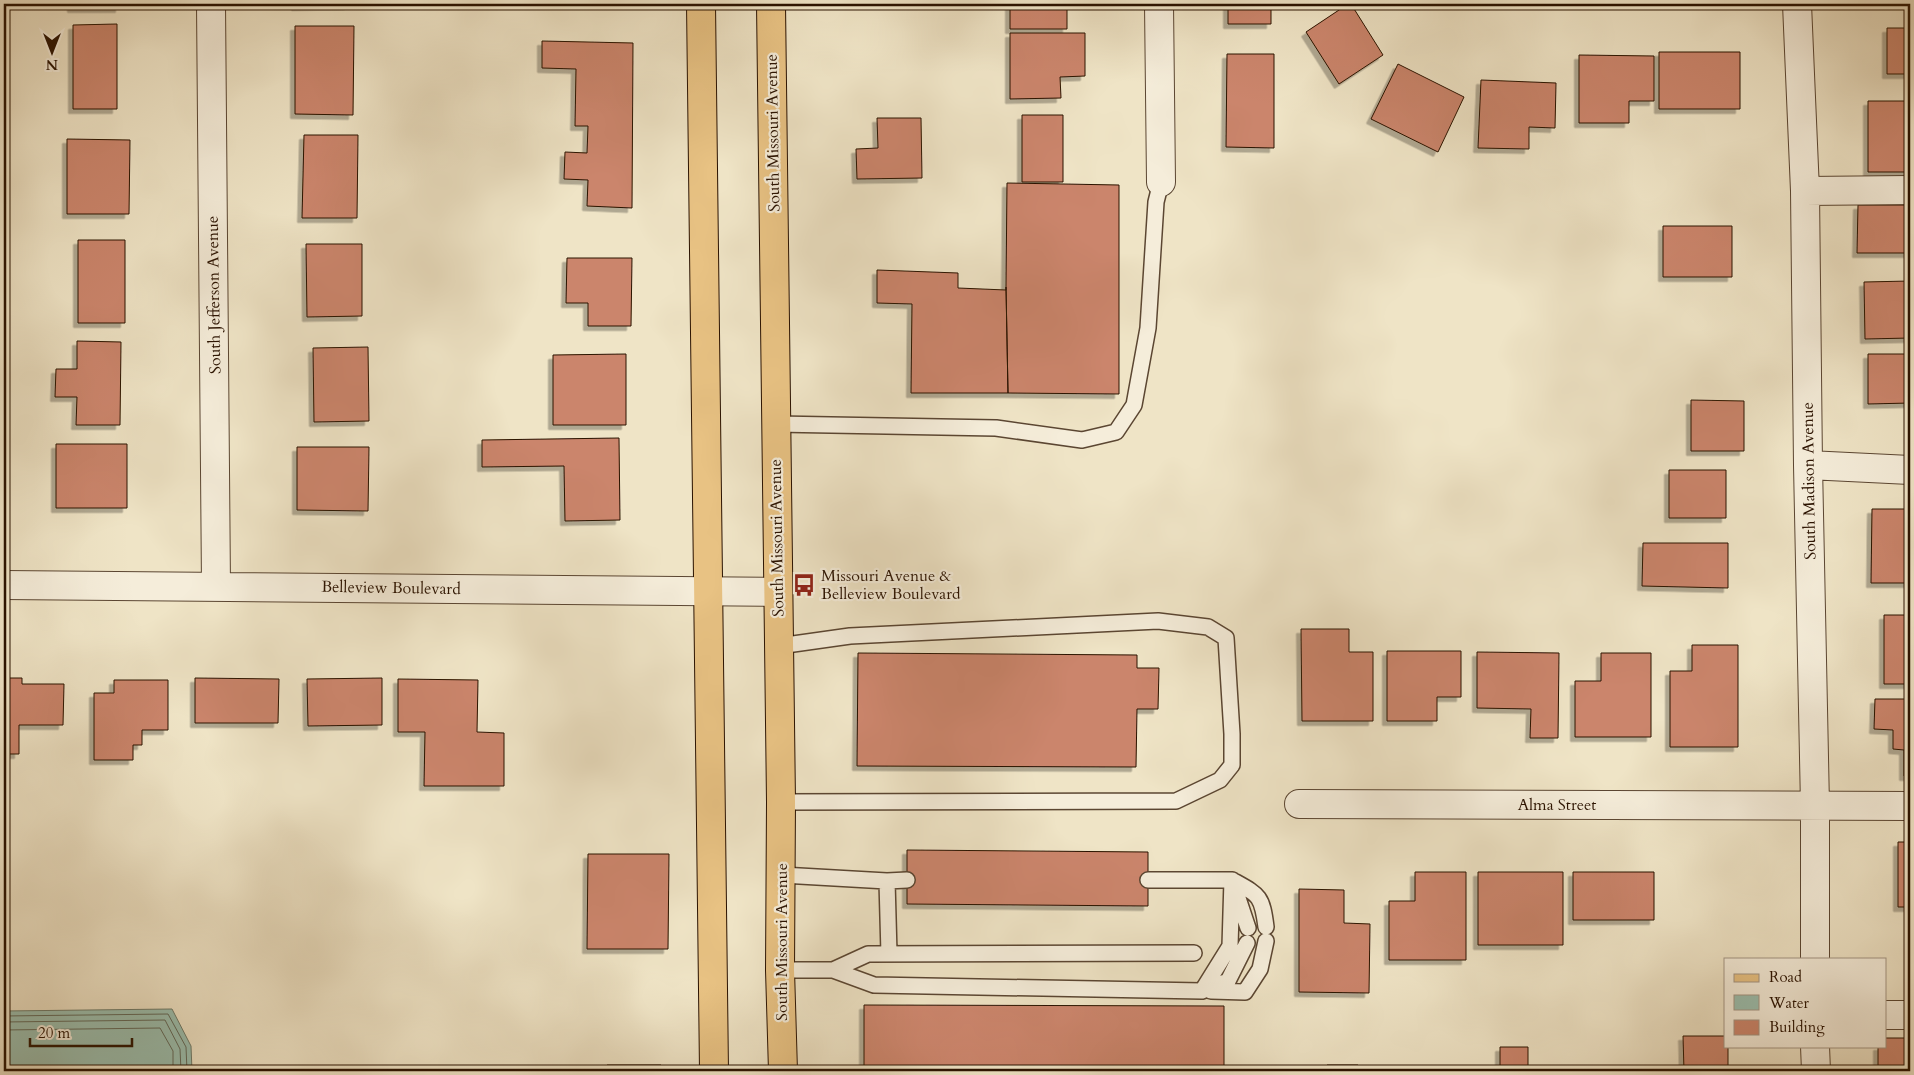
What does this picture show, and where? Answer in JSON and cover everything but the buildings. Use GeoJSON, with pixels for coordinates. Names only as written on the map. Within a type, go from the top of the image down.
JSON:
{"type":"FeatureCollection","features":[{"type":"Feature","properties":{"kind":"main road"},"geometry":{"type":"LineString","coordinates":[[701,4],[714,1071]]}},
{"type":"Feature","properties":{"kind":"main road","name":"South Missouri Avenue"},"geometry":{"type":"LineString","coordinates":[[771,4],[782,875],[780,970],[783,1071]]}},
{"type":"Feature","properties":{"kind":"street","name":"South Jefferson Avenue"},"geometry":{"type":"LineString","coordinates":[[211,4],[216,586]]}},
{"type":"Feature","properties":{"kind":"street"},"geometry":{"type":"LineString","coordinates":[[1159,4],[1161,182]]}},
{"type":"Feature","properties":{"kind":"street","name":"South Madison Avenue"},"geometry":{"type":"LineString","coordinates":[[1797,4],[1805,191],[1815,806],[1815,958]]}},
{"type":"Feature","properties":{"kind":"street"},"geometry":{"type":"LineString","coordinates":[[1805,191],[1910,190]]}},
{"type":"Feature","properties":{"kind":"street"},"geometry":{"type":"LineString","coordinates":[[1808,465],[1910,470]]}},
{"type":"Feature","properties":{"kind":"street","name":"Belleview Boulevard"},"geometry":{"type":"LineString","coordinates":[[4,585],[778,592]]}},
{"type":"Feature","properties":{"kind":"street","name":"Alma Street"},"geometry":{"type":"LineString","coordinates":[[1298,804],[1910,806]]}},
{"type":"Feature","properties":{"kind":"street"},"geometry":{"type":"LineString","coordinates":[[1886,1015],[1910,1014]]}},
{"type":"Feature","properties":{"kind":"street"},"geometry":{"type":"LineString","coordinates":[[1816,1048],[1816,1071]]}},
{"type":"Feature","properties":{"kind":"lane"},"geometry":{"type":"LineString","coordinates":[[776,424],[996,428],[1082,440],[1116,432],[1134,405],[1148,328],[1156,202],[1161,182]]}},
{"type":"Feature","properties":{"kind":"lane"},"geometry":{"type":"LineString","coordinates":[[779,646],[850,636],[1064,624],[1158,621],[1208,627],[1226,638],[1232,734],[1232,765],[1220,780],[1176,801],[781,802]]}},
{"type":"Feature","properties":{"kind":"lane"},"geometry":{"type":"LineString","coordinates":[[782,875],[887,881],[907,880]]}},
{"type":"Feature","properties":{"kind":"lane"},"geometry":{"type":"LineString","coordinates":[[780,970],[833,970],[874,985],[1245,992],[1260,969],[1266,934],[1263,906],[1256,894],[1232,880],[1148,880]]}},
{"type":"Feature","properties":{"kind":"lane"},"geometry":{"type":"LineString","coordinates":[[1232,880],[1248,928]]}},
{"type":"Feature","properties":{"kind":"lane"},"geometry":{"type":"LineString","coordinates":[[1202,991],[1230,946],[1232,880]]}},
{"type":"Feature","properties":{"kind":"lane"},"geometry":{"type":"LineString","coordinates":[[887,881],[889,954]]}},
{"type":"Feature","properties":{"kind":"lane"},"geometry":{"type":"LineString","coordinates":[[1202,991],[1228,981],[1247,943]]}},
{"type":"Feature","properties":{"kind":"lane"},"geometry":{"type":"LineString","coordinates":[[833,970],[868,954],[1194,953]]}},
{"type":"Feature","properties":{"kind":"water"},"geometry":{"type":"Polygon","coordinates":[[[172,1009],[191,1046],[192,1071],[4,1071],[4,1011],[172,1009]]]}},
{"type":"Feature","properties":{"kind":"place","name":"Missouri Avenue & Belleview Boulevard"},"geometry":{"type":"Point","coordinates":[804,585]}}]}
